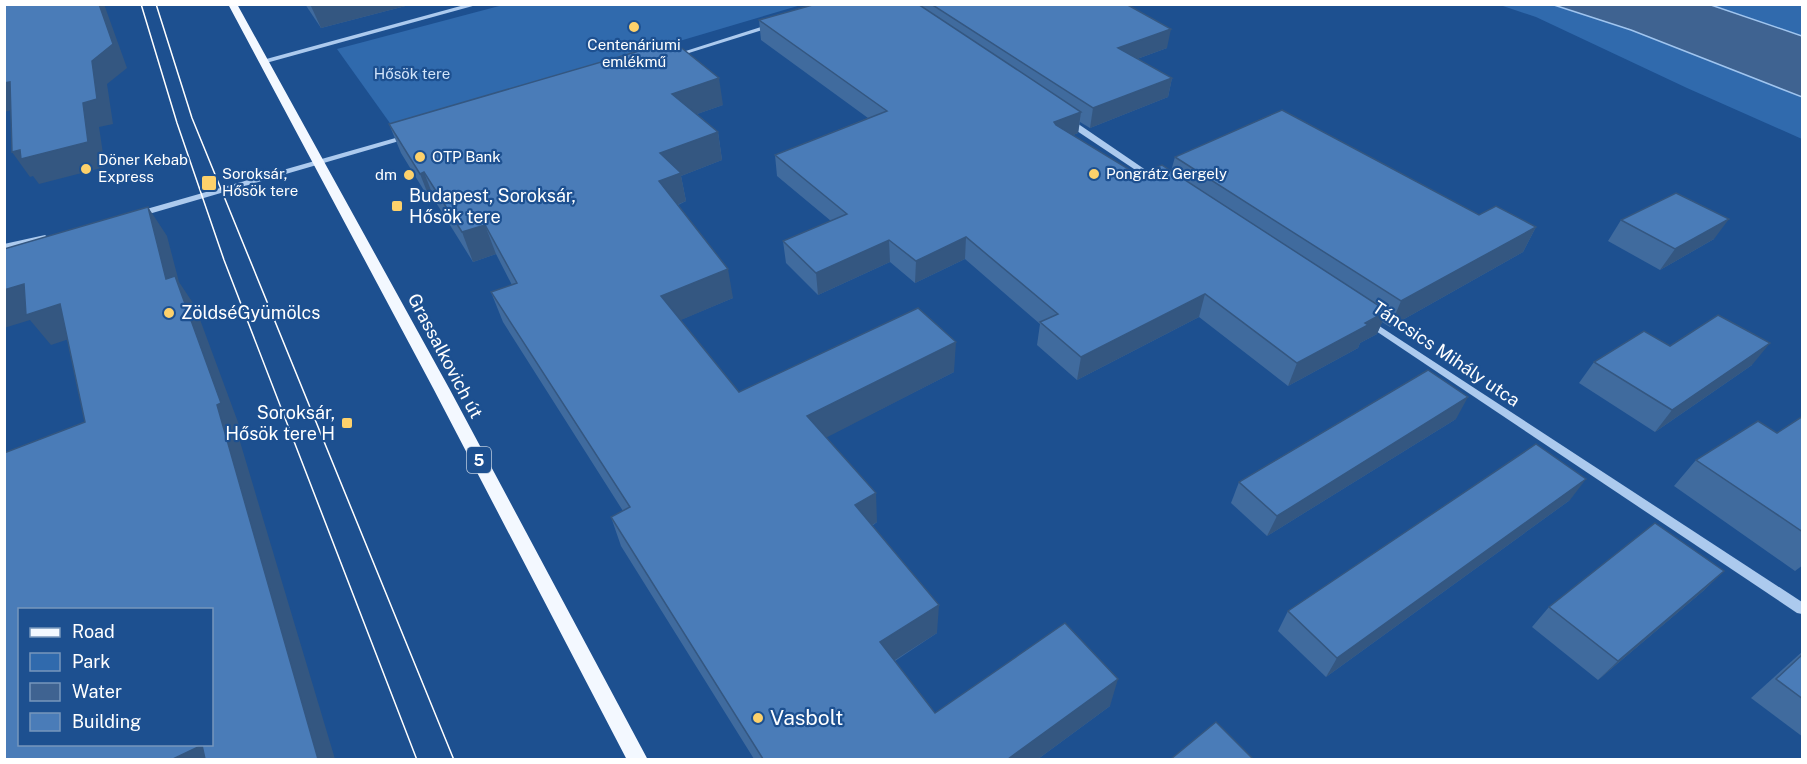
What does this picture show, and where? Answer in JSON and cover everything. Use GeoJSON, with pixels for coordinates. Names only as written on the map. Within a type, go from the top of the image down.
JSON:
{"type":"FeatureCollection","features":[{"type":"Feature","properties":{"kind":"main road","name":"Grassalkovich út"},"geometry":{"type":"LineString","coordinates":[[232,4],[638,759]]}},
{"type":"Feature","properties":{"kind":"street"},"geometry":{"type":"LineString","coordinates":[[263,61],[477,4]]}},
{"type":"Feature","properties":{"kind":"street"},"geometry":{"type":"LineString","coordinates":[[669,57],[783,22]]}},
{"type":"Feature","properties":{"kind":"street"},"geometry":{"type":"LineString","coordinates":[[1062,117],[1161,184]]}},
{"type":"Feature","properties":{"kind":"street"},"geometry":{"type":"LineString","coordinates":[[134,215],[418,134]]}},
{"type":"Feature","properties":{"kind":"street"},"geometry":{"type":"LineString","coordinates":[[4,247],[55,236]]}},
{"type":"Feature","properties":{"kind":"street","name":"Táncsics Mihály utca"},"geometry":{"type":"LineString","coordinates":[[1360,317],[1803,609]]}},
{"type":"Feature","properties":{"kind":"green space","name":"Hősök tere"},"geometry":{"type":"Polygon","coordinates":[[[503,5],[801,5],[392,126],[337,49],[503,5]]]}},
{"type":"Feature","properties":{"kind":"green space"},"geometry":{"type":"Polygon","coordinates":[[[1500,5],[1554,5],[1631,30],[1802,97],[1802,139],[1536,17],[1500,5]]]}},
{"type":"Feature","properties":{"kind":"green space"},"geometry":{"type":"Polygon","coordinates":[[[1711,5],[1802,5],[1802,36],[1711,5]]]}},
{"type":"Feature","properties":{"kind":"water"},"geometry":{"type":"Polygon","coordinates":[[[1554,5],[1711,5],[1802,36],[1802,97],[1631,30],[1554,5]]]}},
{"type":"Feature","properties":{"kind":"building"},"geometry":{"type":"Polygon","coordinates":[[[4,4],[99,4],[113,44],[92,61],[97,99],[83,103],[88,142],[21,159],[20,150],[12,152],[10,82],[4,83],[4,4]]]}},
{"type":"Feature","properties":{"kind":"building"},"geometry":{"type":"Polygon","coordinates":[[[816,4],[918,4],[1081,112],[1054,122],[1056,125],[1138,175],[1162,165],[1387,311],[1365,323],[1368,325],[1297,363],[1205,294],[1081,357],[1040,322],[1058,314],[966,237],[916,261],[889,240],[816,273],[783,241],[847,214],[775,155],[887,111],[759,20],[816,4]]]}},
{"type":"Feature","properties":{"kind":"building"},"geometry":{"type":"Polygon","coordinates":[[[931,4],[1126,4],[1171,29],[1118,48],[1172,78],[1093,108],[931,4]]]}},
{"type":"Feature","properties":{"kind":"building"},"geometry":{"type":"Polygon","coordinates":[[[673,41],[719,78],[672,94],[718,132],[660,153],[681,173],[659,181],[728,269],[661,296],[739,392],[918,308],[956,342],[807,416],[876,493],[855,505],[939,605],[880,642],[935,713],[1065,623],[1118,679],[1008,759],[763,759],[611,517],[630,507],[491,292],[517,283],[485,225],[462,232],[424,172],[420,174],[389,124],[673,41]]]}},
{"type":"Feature","properties":{"kind":"building"},"geometry":{"type":"Polygon","coordinates":[[[1282,110],[1479,215],[1496,206],[1536,227],[1401,301],[1175,157],[1282,110]]]}},
{"type":"Feature","properties":{"kind":"building"},"geometry":{"type":"Polygon","coordinates":[[[1676,193],[1729,219],[1675,249],[1621,220],[1676,193]]]}},
{"type":"Feature","properties":{"kind":"building"},"geometry":{"type":"Polygon","coordinates":[[[148,207],[166,279],[175,276],[221,403],[217,405],[318,759],[205,759],[202,746],[213,746],[213,608],[18,608],[18,746],[200,746],[173,759],[4,759],[4,453],[85,422],[60,304],[26,315],[24,284],[4,290],[4,249],[148,207]]]}},
{"type":"Feature","properties":{"kind":"building"},"geometry":{"type":"Polygon","coordinates":[[[1718,315],[1770,343],[1672,410],[1594,362],[1644,331],[1670,346],[1718,315]]]}},
{"type":"Feature","properties":{"kind":"building"},"geometry":{"type":"Polygon","coordinates":[[[1428,370],[1468,397],[1277,516],[1239,482],[1428,370]]]}},
{"type":"Feature","properties":{"kind":"building"},"geometry":{"type":"Polygon","coordinates":[[[1803,416],[1803,532],[1696,460],[1758,421],[1777,433],[1803,416]]]}},
{"type":"Feature","properties":{"kind":"building"},"geometry":{"type":"Polygon","coordinates":[[[1536,444],[1586,479],[1337,658],[1288,611],[1536,444]]]}},
{"type":"Feature","properties":{"kind":"building"},"geometry":{"type":"Polygon","coordinates":[[[1655,523],[1724,571],[1618,661],[1549,607],[1655,523]]]}},
{"type":"Feature","properties":{"kind":"building"},"geometry":{"type":"Polygon","coordinates":[[[1803,654],[1803,699],[1776,679],[1803,654]]]}},
{"type":"Feature","properties":{"kind":"building"},"geometry":{"type":"Polygon","coordinates":[[[1216,722],[1253,759],[1171,759],[1216,722]]]}},
{"type":"Feature","properties":{"kind":"tram line"},"geometry":{"type":"LineString","coordinates":[[141,4],[177,123],[224,260],[417,760]]}},
{"type":"Feature","properties":{"kind":"tram line"},"geometry":{"type":"LineString","coordinates":[[156,4],[192,118],[454,760]]}},
{"type":"Feature","properties":{"kind":"place","name":"Centenáriumi emlékmű"},"geometry":{"type":"Point","coordinates":[634,27]}},
{"type":"Feature","properties":{"kind":"place","name":"OTP Bank"},"geometry":{"type":"Point","coordinates":[420,157]}},
{"type":"Feature","properties":{"kind":"place","name":"Döner Kebab Express"},"geometry":{"type":"Point","coordinates":[86,169]}},
{"type":"Feature","properties":{"kind":"place","name":"Pongrátz Gergely"},"geometry":{"type":"Point","coordinates":[1094,174]}},
{"type":"Feature","properties":{"kind":"place","name":"dm"},"geometry":{"type":"Point","coordinates":[409,175]}},
{"type":"Feature","properties":{"kind":"place","name":"Soroksár, Hősök tere"},"geometry":{"type":"Point","coordinates":[209,183]}},
{"type":"Feature","properties":{"kind":"place","name":"Budapest, Soroksár, Hősök tere"},"geometry":{"type":"Point","coordinates":[397,206]}},
{"type":"Feature","properties":{"kind":"place","name":"ZöldséGyümölcs"},"geometry":{"type":"Point","coordinates":[169,313]}},
{"type":"Feature","properties":{"kind":"place","name":"Soroksár, Hősök tere H"},"geometry":{"type":"Point","coordinates":[347,423]}},
{"type":"Feature","properties":{"kind":"place","name":"Vasbolt"},"geometry":{"type":"Point","coordinates":[758,718]}}]}
